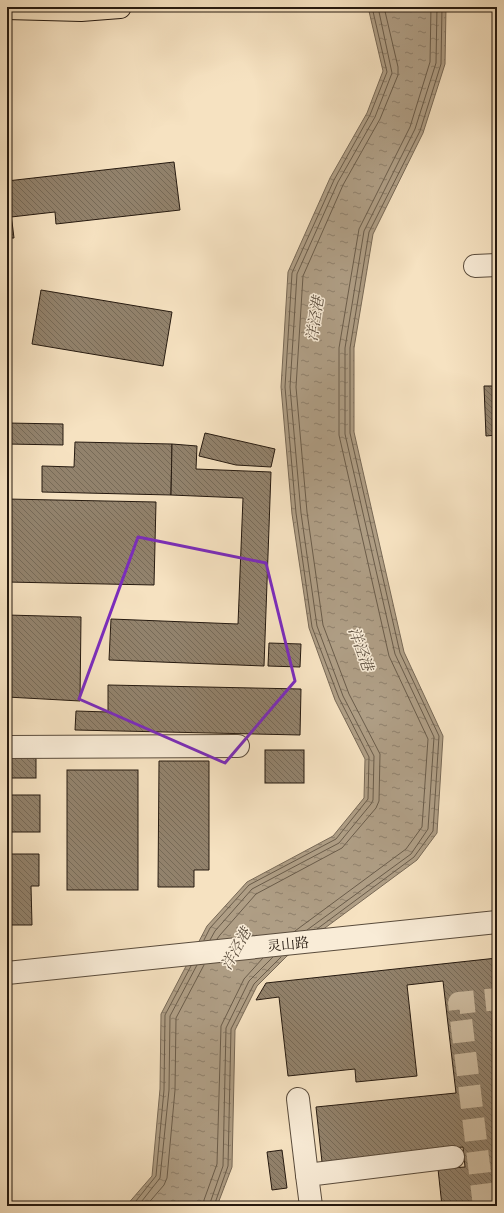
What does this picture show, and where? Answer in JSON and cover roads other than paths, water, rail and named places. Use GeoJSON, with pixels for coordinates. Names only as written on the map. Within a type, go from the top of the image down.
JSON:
{"type":"FeatureCollection","features":[{"type":"Feature","properties":{"kind":"main road"},"geometry":{"type":"LineString","coordinates":[[7,8],[81,10],[120,7]]}},
{"type":"Feature","properties":{"kind":"street"},"geometry":{"type":"LineString","coordinates":[[475,266],[497,265]]}},
{"type":"Feature","properties":{"kind":"street"},"geometry":{"type":"LineString","coordinates":[[7,746],[238,746]]}},
{"type":"Feature","properties":{"kind":"street","name":"灵山路"},"geometry":{"type":"LineString","coordinates":[[10,973],[493,922]]}},
{"type":"Feature","properties":{"kind":"street"},"geometry":{"type":"LineString","coordinates":[[298,1099],[311,1206]]}},
{"type":"Feature","properties":{"kind":"street"},"geometry":{"type":"LineString","coordinates":[[307,1175],[453,1157]]}},
{"type":"Feature","properties":{"kind":"water","name":"洋泾港"},"geometry":{"type":"Polygon","coordinates":[[[368,7],[446,7],[445,64],[423,133],[373,234],[354,348],[354,432],[404,652],[443,736],[437,833],[417,860],[287,956],[257,986],[235,1030],[232,1167],[217,1206],[126,1206],[152,1176],[160,1089],[161,1014],[207,926],[247,882],[333,836],[364,798],[365,759],[335,700],[309,628],[292,514],[281,387],[288,272],[330,178],[367,113],[383,71],[368,7]]]}},
{"type":"Feature","properties":{"kind":"tunnel"},"geometry":{"type":"LineString","coordinates":[[484,1206],[459,1003],[497,999]]}}]}
